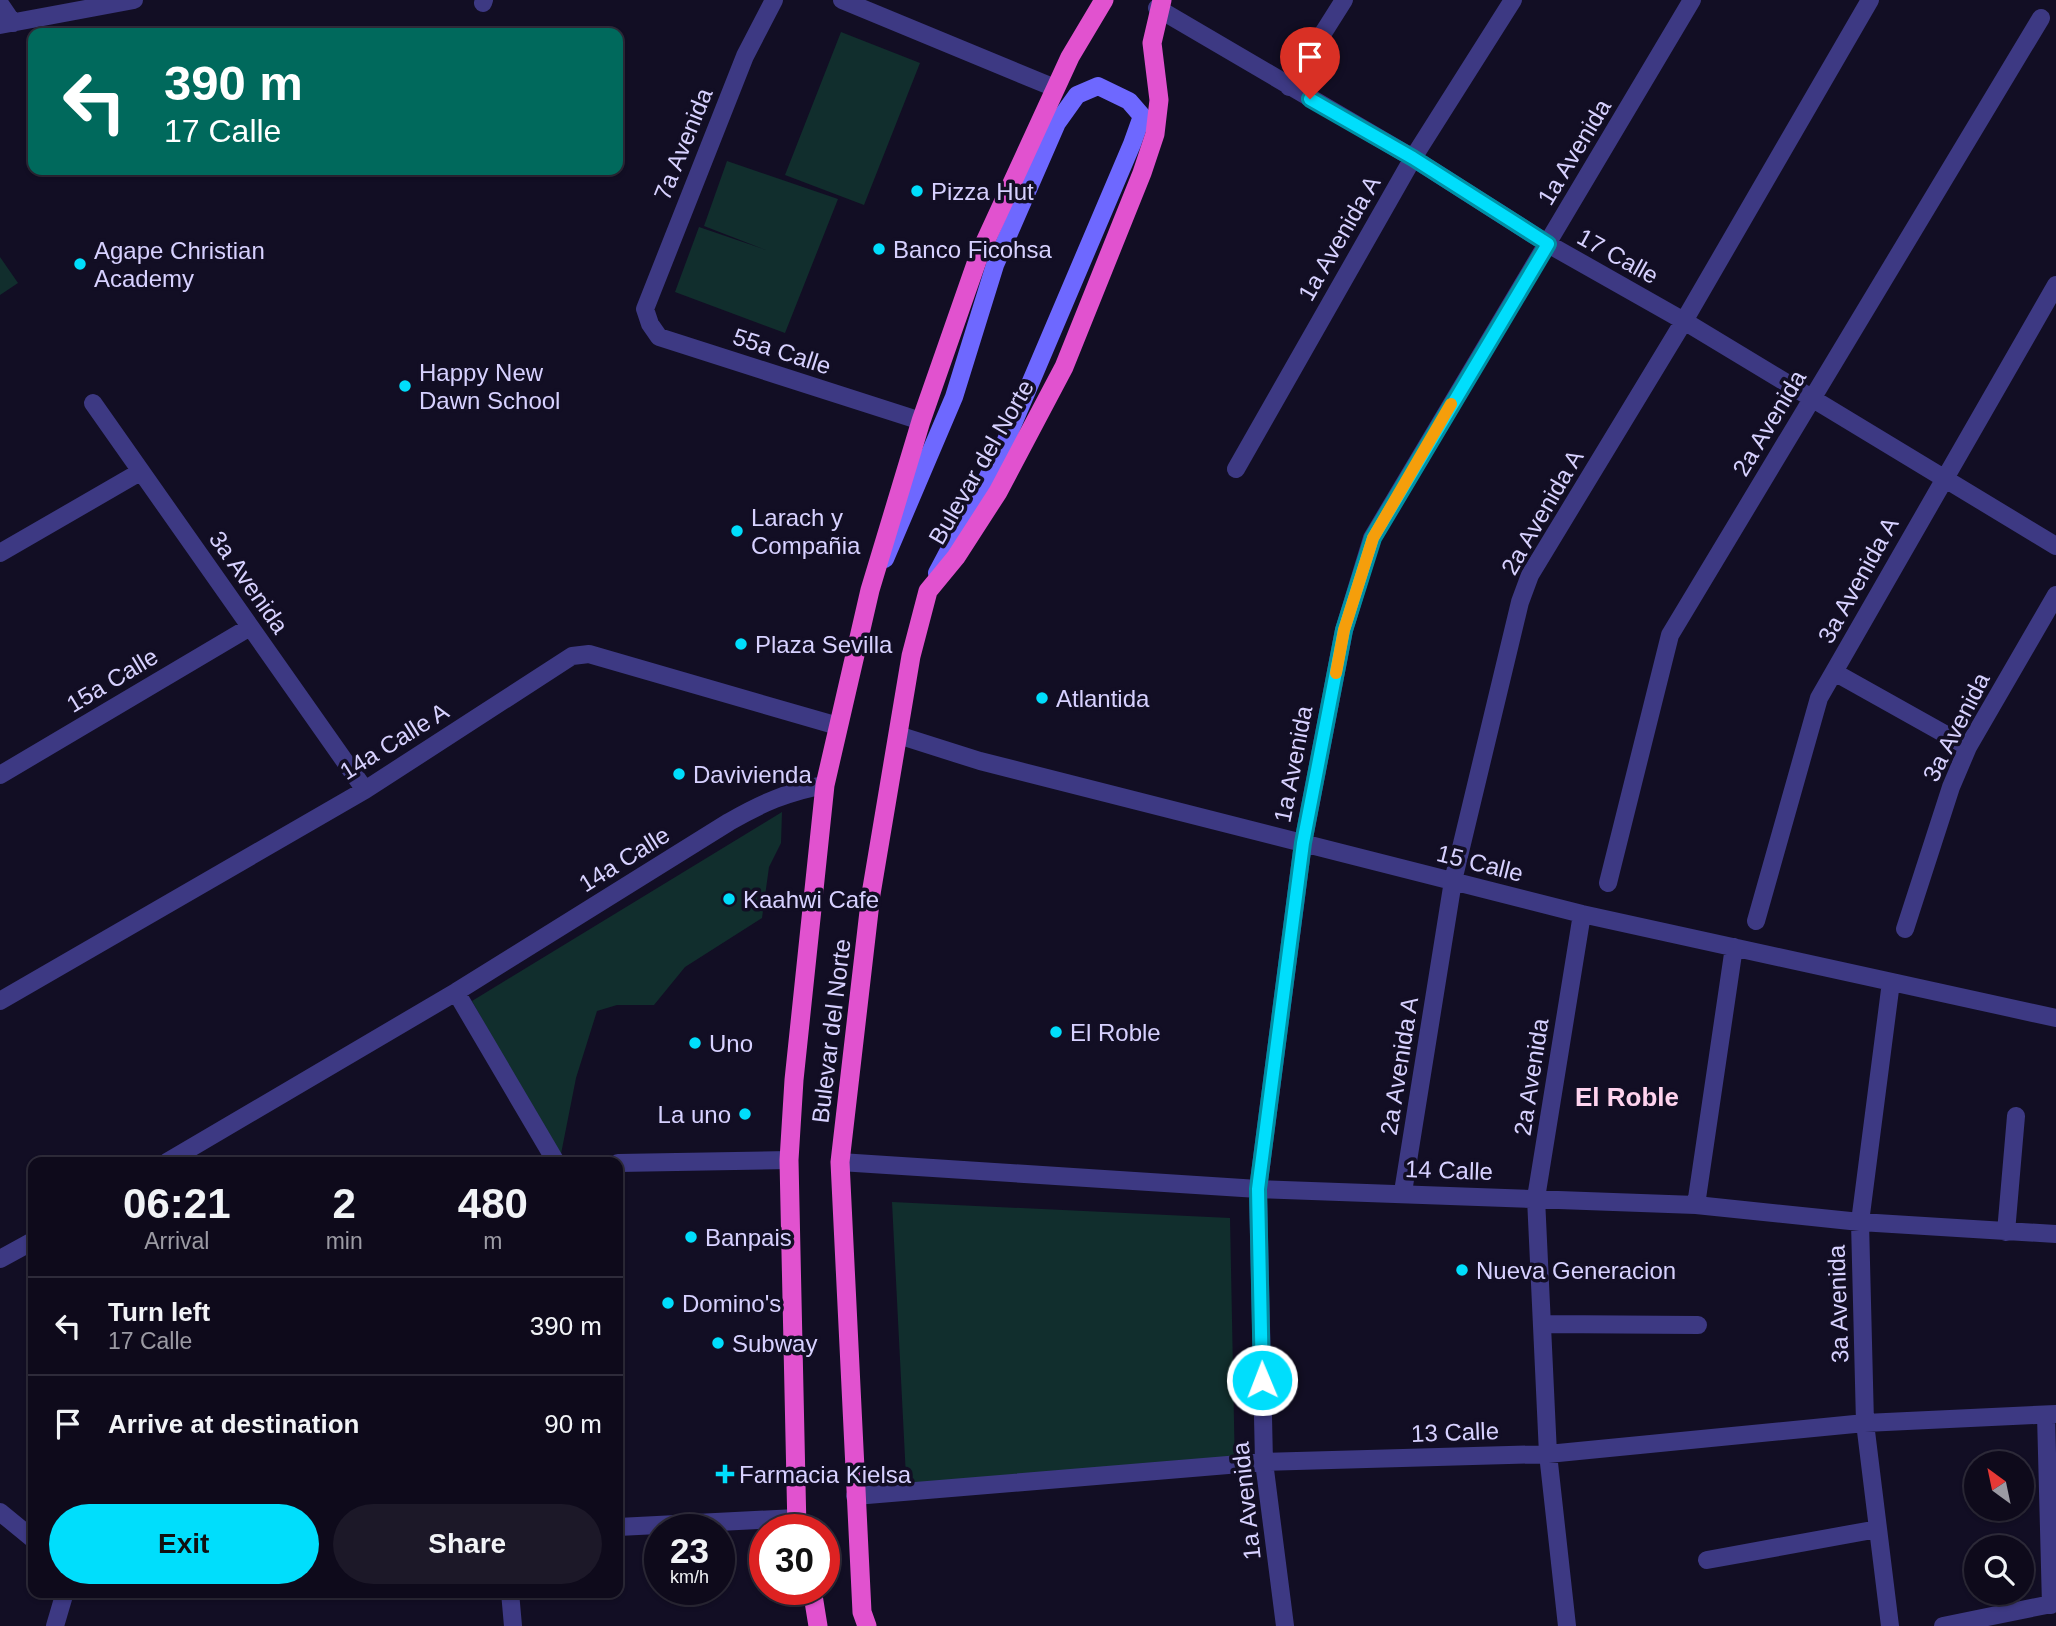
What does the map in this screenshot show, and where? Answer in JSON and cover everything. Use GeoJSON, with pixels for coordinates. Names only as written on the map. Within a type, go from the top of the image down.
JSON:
{"type":"FeatureCollection","features":[{"type":"Feature","properties":{"kind":"highway","name":"Bulevar del Norte"},"geometry":{"type":"LineString","coordinates":[[800,1514],[789,1160],[795,1072],[825,785],[870,590],[921,421],[985,240],[1020,170],[1055,88],[1104,0]]}},
{"type":"Feature","properties":{"kind":"highway","name":"Bulevar del Norte"},"geometry":{"type":"LineString","coordinates":[[864,1621],[855,1496],[840,1162],[871,894],[911,656],[928,591],[956,557],[998,492],[1064,367],[1094,298],[1155,134],[1159,100],[1152,43],[1160,4]]}},
{"type":"Feature","properties":{"kind":"highway"},"geometry":{"type":"LineString","coordinates":[[795,1072],[800,1514]]}},
{"type":"Feature","properties":{"kind":"highway"},"geometry":{"type":"LineString","coordinates":[[805,1605],[807,1626]]}},
{"type":"Feature","properties":{"kind":"highway"},"geometry":{"type":"LineString","coordinates":[[815,1605],[818,1626]]}},
{"type":"Feature","properties":{"kind":"main road"},"geometry":{"type":"LineString","coordinates":[[870,590],[899,532],[954,397],[995,265],[1057,123],[1077,95],[1098,86],[1111,90],[1129,101],[1142,116],[1132,144],[1001,453],[928,591]]}},
{"type":"Feature","properties":{"kind":"street"},"geometry":{"type":"LineString","coordinates":[[0,4],[7,24],[134,0]]}},
{"type":"Feature","properties":{"kind":"street","name":"7a Avenida"},"geometry":{"type":"LineString","coordinates":[[645,309],[745,56],[774,0]]}},
{"type":"Feature","properties":{"kind":"street"},"geometry":{"type":"LineString","coordinates":[[842,0],[1055,88]]}},
{"type":"Feature","properties":{"kind":"street"},"geometry":{"type":"LineString","coordinates":[[1289,87],[1344,0]]}},
{"type":"Feature","properties":{"kind":"street","name":"1a Avenida A"},"geometry":{"type":"LineString","coordinates":[[1236,469],[1413,158],[1513,0]]}},
{"type":"Feature","properties":{"kind":"street","name":"1a Avenida"},"geometry":{"type":"LineString","coordinates":[[1284,1626],[1264,1462],[1258,1189],[1303,843],[1344,630],[1373,538],[1692,0]]}},
{"type":"Feature","properties":{"kind":"street","name":"2a Avenida A"},"geometry":{"type":"LineString","coordinates":[[1403,1192],[1454,881],[1520,602],[1530,575],[1684,321],[1870,0]]}},
{"type":"Feature","properties":{"kind":"street","name":"17 Calle"},"geometry":{"type":"LineString","coordinates":[[1160,4],[1289,87],[1413,158],[1548,244],[1684,321],[1813,398],[1942,480],[2056,546]]}},
{"type":"Feature","properties":{"kind":"street","name":"2a Avenida"},"geometry":{"type":"LineString","coordinates":[[1608,883],[1670,635],[2041,18]]}},
{"type":"Feature","properties":{"kind":"street","name":"3a Avenida A"},"geometry":{"type":"LineString","coordinates":[[1756,921],[1819,698],[2056,285]]}},
{"type":"Feature","properties":{"kind":"street","name":"55a Calle"},"geometry":{"type":"LineString","coordinates":[[645,309],[650,324],[659,337],[921,421]]}},
{"type":"Feature","properties":{"kind":"street","name":"3a Avenida"},"geometry":{"type":"LineString","coordinates":[[93,403],[365,790]]}},
{"type":"Feature","properties":{"kind":"street"},"geometry":{"type":"LineString","coordinates":[[0,554],[140,472]]}},
{"type":"Feature","properties":{"kind":"street","name":"3a Avenida"},"geometry":{"type":"LineString","coordinates":[[1905,929],[1951,787],[1968,747],[2056,595]]}},
{"type":"Feature","properties":{"kind":"street","name":"15a Calle"},"geometry":{"type":"LineString","coordinates":[[0,775],[250,627]]}},
{"type":"Feature","properties":{"kind":"street","name":"14a Calle A"},"geometry":{"type":"LineString","coordinates":[[0,1001],[365,790],[572,656],[589,654],[838,726]]}},
{"type":"Feature","properties":{"kind":"street"},"geometry":{"type":"LineString","coordinates":[[1834,672],[1968,747]]}},
{"type":"Feature","properties":{"kind":"street","name":"15 Calle"},"geometry":{"type":"LineString","coordinates":[[898,735],[981,761],[1582,914],[2056,1018]]}},
{"type":"Feature","properties":{"kind":"street","name":"14a Calle"},"geometry":{"type":"LineString","coordinates":[[176,1157],[456,992],[729,822],[765,802],[797,789],[825,785]]}},
{"type":"Feature","properties":{"kind":"street","name":"2a Avenida"},"geometry":{"type":"LineString","coordinates":[[1567,1626],[1548,1454],[1536,1198],[1582,914]]}},
{"type":"Feature","properties":{"kind":"street"},"geometry":{"type":"LineString","coordinates":[[1696,1205],[1734,947]]}},
{"type":"Feature","properties":{"kind":"street","name":"3a Avenida"},"geometry":{"type":"LineString","coordinates":[[1890,1626],[1866,1423],[1860,1222],[1891,982]]}},
{"type":"Feature","properties":{"kind":"street"},"geometry":{"type":"LineString","coordinates":[[456,992],[553,1157]]}},
{"type":"Feature","properties":{"kind":"street"},"geometry":{"type":"LineString","coordinates":[[2006,1232],[2016,1116]]}},
{"type":"Feature","properties":{"kind":"street"},"geometry":{"type":"LineString","coordinates":[[623,1163],[789,1160]]}},
{"type":"Feature","properties":{"kind":"street","name":"14 Calle"},"geometry":{"type":"LineString","coordinates":[[840,1162],[1258,1189],[1403,1192],[1696,1205],[1860,1222],[2056,1234]]}},
{"type":"Feature","properties":{"kind":"street"},"geometry":{"type":"LineString","coordinates":[[0,1259],[28,1244]]}},
{"type":"Feature","properties":{"kind":"street"},"geometry":{"type":"LineString","coordinates":[[1544,1324],[1698,1325]]}},
{"type":"Feature","properties":{"kind":"street"},"geometry":{"type":"LineString","coordinates":[[1943,1626],[2053,1604],[2051,1414]]}},
{"type":"Feature","properties":{"kind":"street","name":"13 Calle"},"geometry":{"type":"LineString","coordinates":[[855,1496],[1264,1462],[1548,1454],[1866,1423],[2051,1414]]}},
{"type":"Feature","properties":{"kind":"street"},"geometry":{"type":"LineString","coordinates":[[0,1512],[28,1535]]}},
{"type":"Feature","properties":{"kind":"street"},"geometry":{"type":"LineString","coordinates":[[623,1527],[749,1526]]}},
{"type":"Feature","properties":{"kind":"street"},"geometry":{"type":"LineString","coordinates":[[1707,1560],[1878,1529]]}},
{"type":"Feature","properties":{"kind":"street"},"geometry":{"type":"LineString","coordinates":[[55,1626],[63,1598]]}},
{"type":"Feature","properties":{"kind":"street"},"geometry":{"type":"LineString","coordinates":[[511,1598],[513,1626]]}},
{"type":"Feature","properties":{"kind":"green space"},"geometry":{"type":"Polygon","coordinates":[[[841,32],[920,63],[864,205],[785,175],[841,32]]]}},
{"type":"Feature","properties":{"kind":"green space"},"geometry":{"type":"Polygon","coordinates":[[[727,161],[838,199],[785,333],[675,292],[699,227],[766,250],[704,226],[727,161]]]}},
{"type":"Feature","properties":{"kind":"green space"},"geometry":{"type":"Polygon","coordinates":[[[0,257],[18,283],[0,295],[0,257]]]}},
{"type":"Feature","properties":{"kind":"green space"},"geometry":{"type":"Polygon","coordinates":[[[782,812],[781,843],[769,867],[762,918],[685,967],[654,1005],[617,1005],[597,1011],[576,1078],[560,1157],[472,1001],[782,812]]]}},
{"type":"Feature","properties":{"kind":"green space"},"geometry":{"type":"Polygon","coordinates":[[[892,1202],[1230,1218],[1235,1472],[907,1497],[892,1202]]]}},
{"type":"Feature","properties":{"kind":"slow traffic"},"geometry":{"type":"LineString","coordinates":[[1336,673],[1344,630],[1373,538],[1451,404]]}},
{"type":"Feature","properties":{"kind":"place","name":"Pizza Hut"},"geometry":{"type":"Point","coordinates":[917,191]}},
{"type":"Feature","properties":{"kind":"place","name":"Banco Ficohsa"},"geometry":{"type":"Point","coordinates":[879,249]}},
{"type":"Feature","properties":{"kind":"place","name":"Agape Christian Academy"},"geometry":{"type":"Point","coordinates":[80,264]}},
{"type":"Feature","properties":{"kind":"place","name":"Happy New Dawn School"},"geometry":{"type":"Point","coordinates":[405,386]}},
{"type":"Feature","properties":{"kind":"place","name":"Larach y Compañia"},"geometry":{"type":"Point","coordinates":[737,531]}},
{"type":"Feature","properties":{"kind":"place","name":"Plaza Sevilla"},"geometry":{"type":"Point","coordinates":[741,644]}},
{"type":"Feature","properties":{"kind":"place","name":"Atlantida"},"geometry":{"type":"Point","coordinates":[1042,698]}},
{"type":"Feature","properties":{"kind":"place","name":"Davivienda"},"geometry":{"type":"Point","coordinates":[679,774]}},
{"type":"Feature","properties":{"kind":"place","name":"Kaahwi Cafe"},"geometry":{"type":"Point","coordinates":[729,899]}},
{"type":"Feature","properties":{"kind":"place","name":"El Roble"},"geometry":{"type":"Point","coordinates":[1056,1032]}},
{"type":"Feature","properties":{"kind":"place","name":"Uno"},"geometry":{"type":"Point","coordinates":[695,1043]}},
{"type":"Feature","properties":{"kind":"place","name":"La uno"},"geometry":{"type":"Point","coordinates":[745,1114]}},
{"type":"Feature","properties":{"kind":"place","name":"Banpais"},"geometry":{"type":"Point","coordinates":[691,1237]}},
{"type":"Feature","properties":{"kind":"place","name":"Nueva Generacion"},"geometry":{"type":"Point","coordinates":[1462,1270]}},
{"type":"Feature","properties":{"kind":"place","name":"Domino's"},"geometry":{"type":"Point","coordinates":[668,1303]}},
{"type":"Feature","properties":{"kind":"place","name":"Subway"},"geometry":{"type":"Point","coordinates":[718,1343]}},
{"type":"Feature","properties":{"kind":"place","name":"Farmacia Kielsa"},"geometry":{"type":"Point","coordinates":[725,1474]}},
{"type":"Feature","properties":{"kind":"district","name":"El Roble"},"geometry":{"type":"Point","coordinates":[1627,1097]}},
{"type":"Feature","properties":{"kind":"route"},"geometry":{"type":"LineString","coordinates":[[1262,1380],[1258,1189],[1303,843],[1344,630],[1373,538],[1548,244],[1413,158],[1310,99]]}}]}
